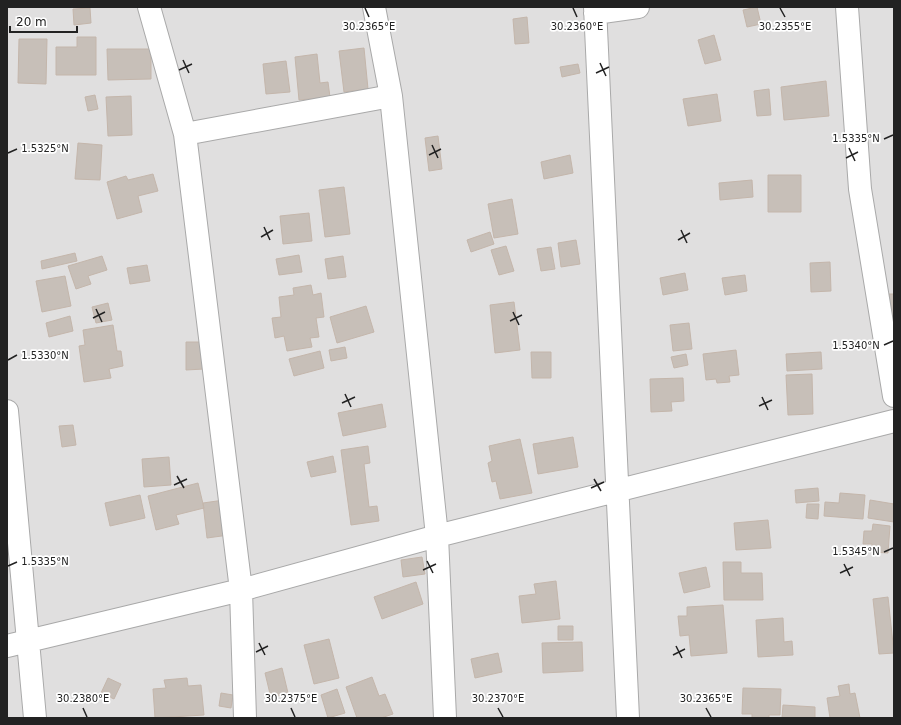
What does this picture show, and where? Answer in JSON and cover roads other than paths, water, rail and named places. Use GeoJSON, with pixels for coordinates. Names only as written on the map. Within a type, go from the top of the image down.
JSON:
{"type":"FeatureCollection","features":[{"type":"Feature","properties":{"kind":"street"},"geometry":{"type":"LineString","coordinates":[[149,7],[185,134],[241,590],[245,718]]}},
{"type":"Feature","properties":{"kind":"street"},"geometry":{"type":"LineString","coordinates":[[374,7],[391,96],[437,536],[445,718]]}},
{"type":"Feature","properties":{"kind":"street"},"geometry":{"type":"LineString","coordinates":[[628,718],[595,10],[638,7]]}},
{"type":"Feature","properties":{"kind":"street"},"geometry":{"type":"LineString","coordinates":[[847,7],[860,189],[894,396]]}},
{"type":"Feature","properties":{"kind":"street"},"geometry":{"type":"LineString","coordinates":[[185,134],[391,96]]}},
{"type":"Feature","properties":{"kind":"street"},"geometry":{"type":"LineString","coordinates":[[17,644],[241,590],[437,536],[894,421]]}},
{"type":"Feature","properties":{"kind":"street"},"geometry":{"type":"LineString","coordinates":[[8,425],[17,644],[34,718]]}}]}
